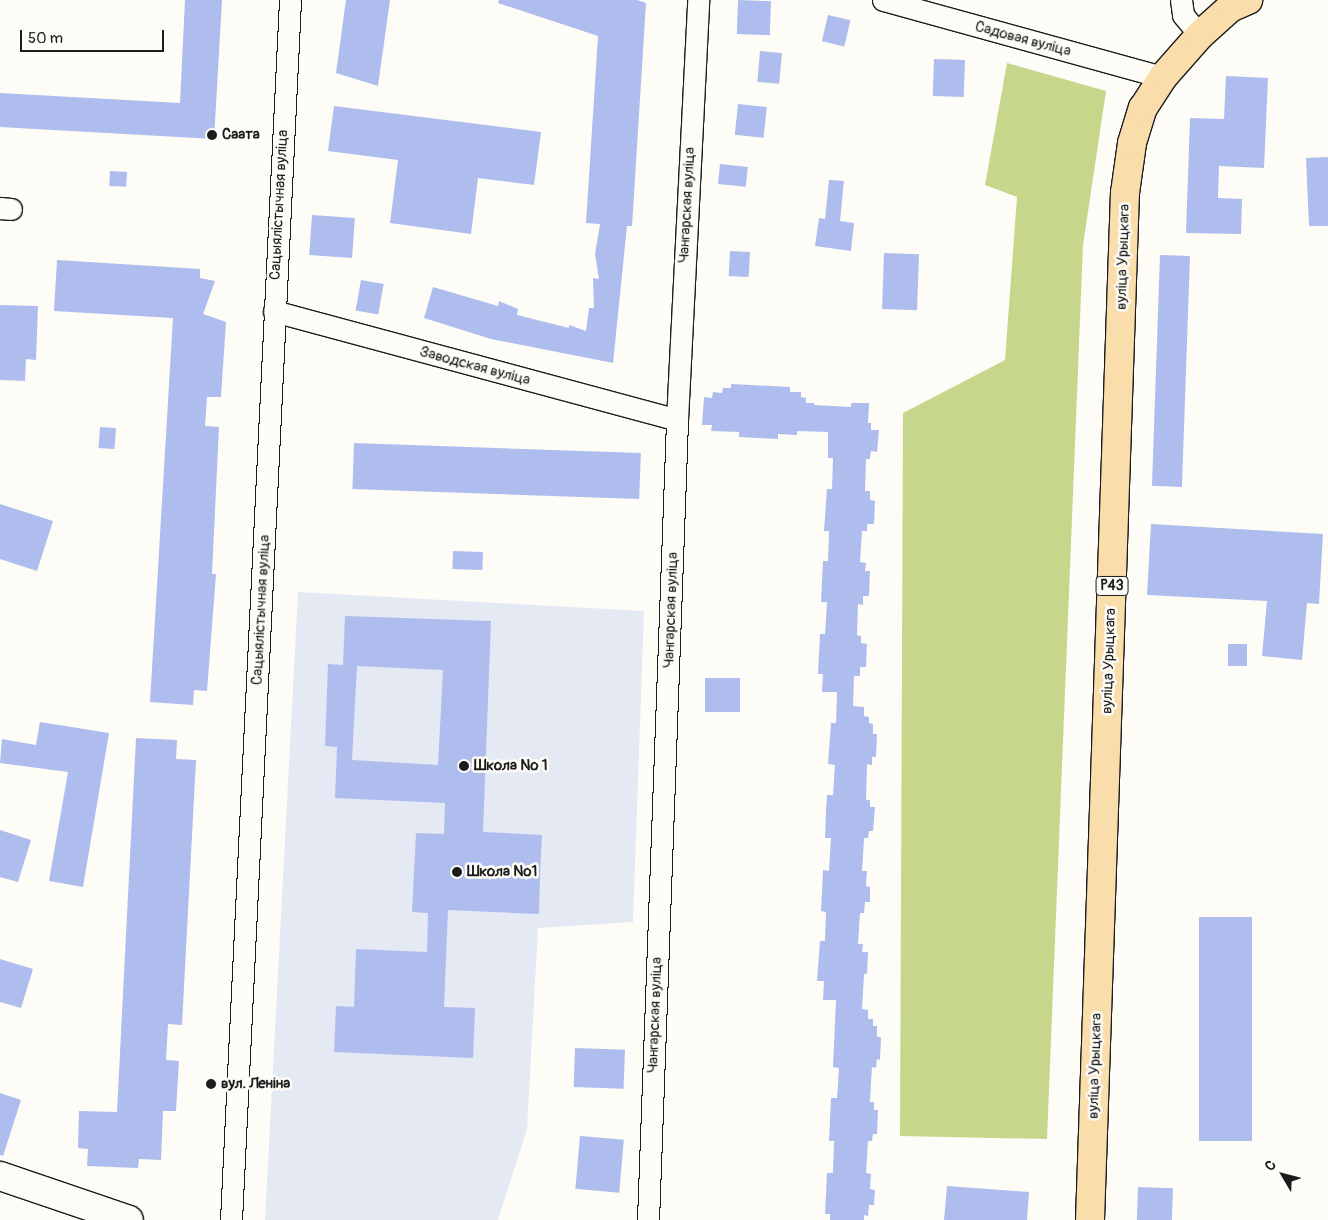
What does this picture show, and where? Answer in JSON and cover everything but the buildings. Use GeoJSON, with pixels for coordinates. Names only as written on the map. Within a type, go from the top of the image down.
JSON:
{"type":"FeatureCollection","features":[{"type":"Feature","properties":{"kind":"main road","name":"вуліца Урыцкага"},"geometry":{"type":"LineString","coordinates":[[1090,1220],[1125,193],[1132,143],[1143,108],[1163,77],[1200,34],[1230,8],[1248,0]]}},
{"type":"Feature","properties":{"kind":"main road"},"geometry":{"type":"LineString","coordinates":[[0,1176],[129,1220]]}},
{"type":"Feature","properties":{"kind":"street","name":"Сацыялістычная вуліца"},"geometry":{"type":"LineString","coordinates":[[231,1220],[290,0]]}},
{"type":"Feature","properties":{"kind":"street","name":"Чангарская вуліца"},"geometry":{"type":"LineString","coordinates":[[648,1220],[677,420],[698,0]]}},
{"type":"Feature","properties":{"kind":"street","name":"Садовая вуліца"},"geometry":{"type":"LineString","coordinates":[[882,0],[1163,77]]}},
{"type":"Feature","properties":{"kind":"street"},"geometry":{"type":"LineString","coordinates":[[1181,0],[1183,15],[1200,34]]}},
{"type":"Feature","properties":{"kind":"street","name":"Заводская вуліца"},"geometry":{"type":"LineString","coordinates":[[274,312],[677,420]]}},
{"type":"Feature","properties":{"kind":"shaded area","name":"Школа № 1"},"geometry":{"type":"Polygon","coordinates":[[[298,592],[644,611],[633,922],[538,928],[527,1129],[498,1220],[265,1220],[298,592]]]}},
{"type":"Feature","properties":{"kind":"green space"},"geometry":{"type":"Polygon","coordinates":[[[1007,63],[1106,91],[1083,245],[1047,1139],[900,1136],[903,413],[1005,360],[1017,197],[985,185],[1007,63]]]}},
{"type":"Feature","properties":{"kind":"place","name":"Саата"},"geometry":{"type":"Point","coordinates":[212,135]}},
{"type":"Feature","properties":{"kind":"place","name":"Школа № 1"},"geometry":{"type":"Point","coordinates":[464,766]}},
{"type":"Feature","properties":{"kind":"place","name":"Школа №1"},"geometry":{"type":"Point","coordinates":[457,872]}},
{"type":"Feature","properties":{"kind":"place","name":"вул. Леніна"},"geometry":{"type":"Point","coordinates":[211,1084]}}]}
